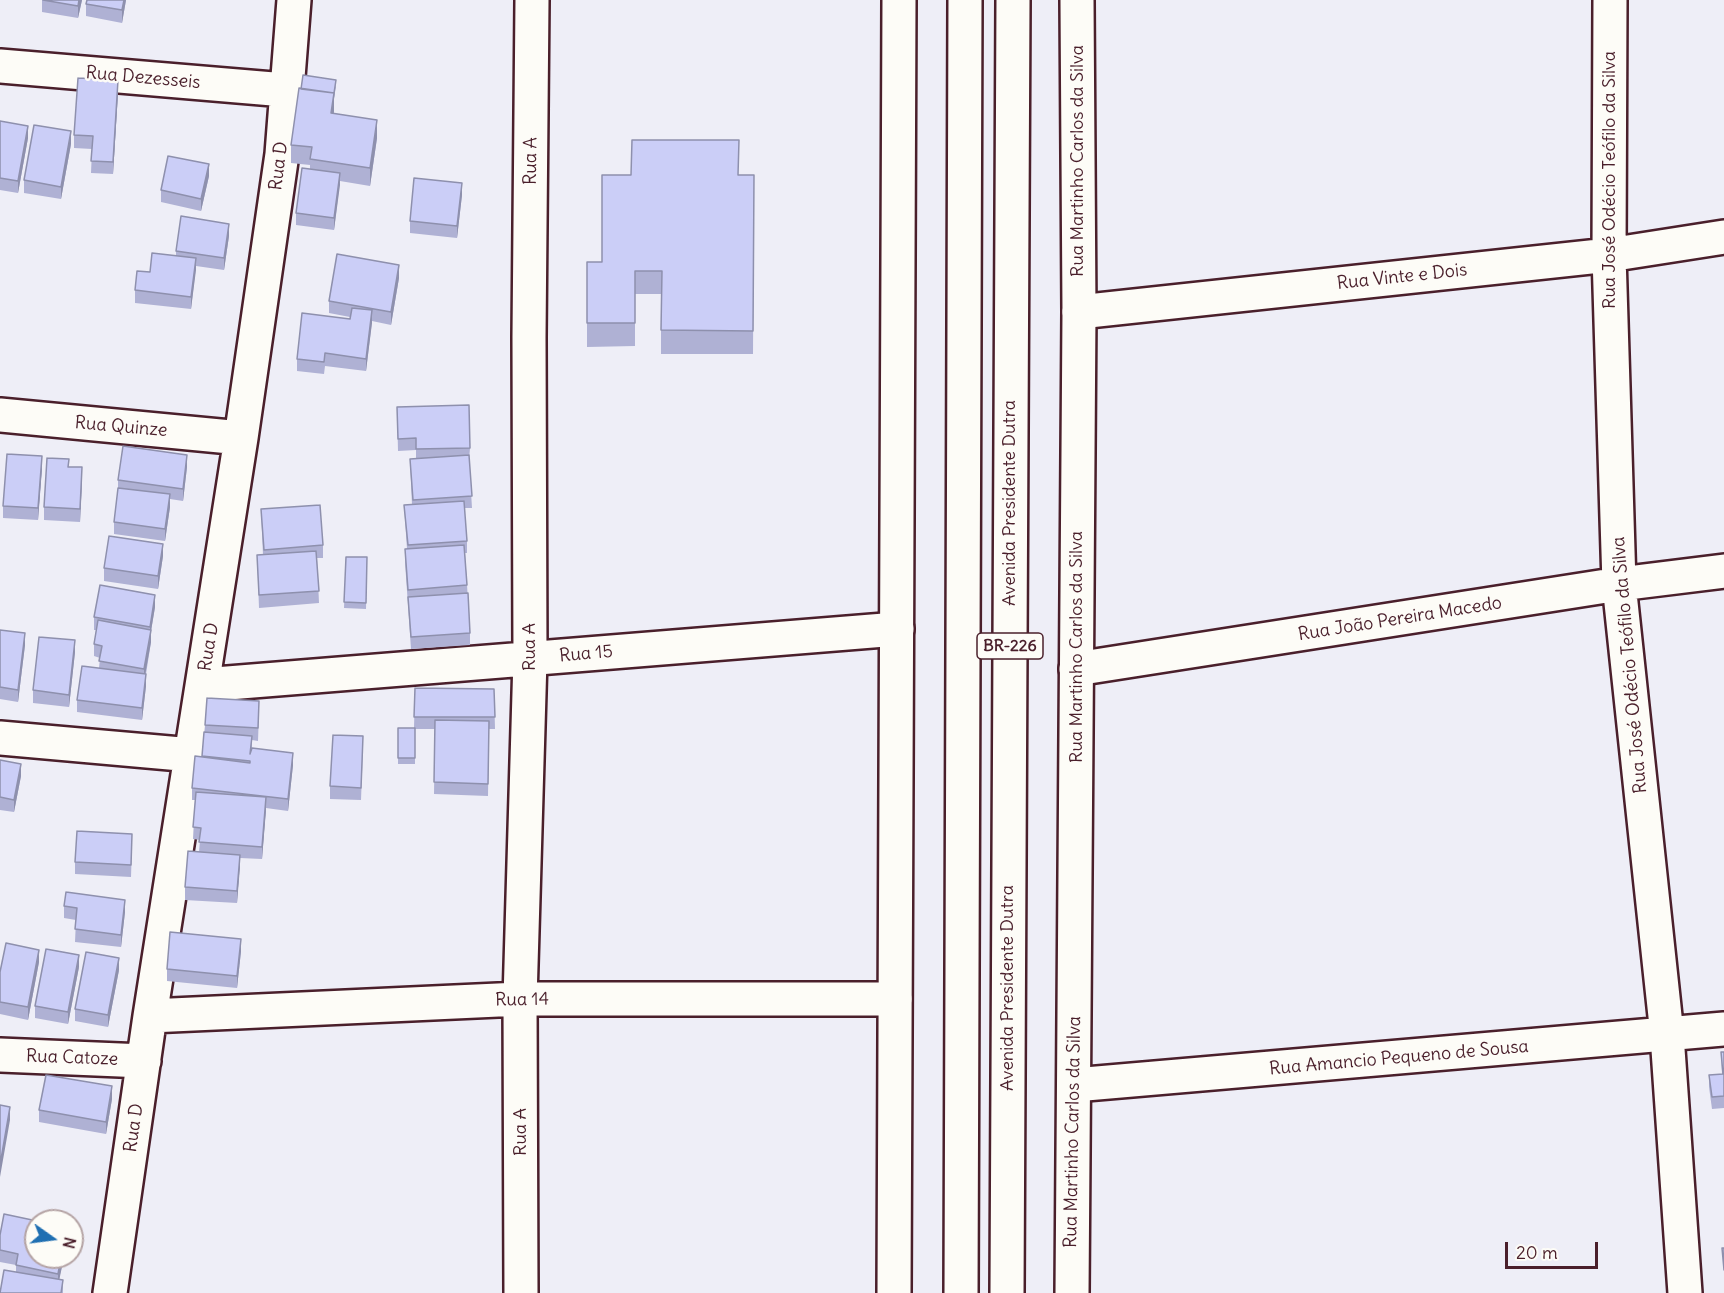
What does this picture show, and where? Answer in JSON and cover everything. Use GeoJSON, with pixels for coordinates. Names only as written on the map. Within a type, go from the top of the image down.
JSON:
{"type":"FeatureCollection","features":[{"type":"Feature","properties":{"kind":"main road","name":"Rua D"},"geometry":{"type":"LineString","coordinates":[[110,1293],[150,1016],[241,438],[282,154],[285,90],[294,0]]}},
{"type":"Feature","properties":{"kind":"main road","name":"Rua A"},"geometry":{"type":"LineString","coordinates":[[521,1293],[520,999],[530,659],[529,337],[532,0]]}},
{"type":"Feature","properties":{"kind":"main road"},"geometry":{"type":"LineString","coordinates":[[894,1293],[899,0]]}},
{"type":"Feature","properties":{"kind":"main road"},"geometry":{"type":"LineString","coordinates":[[965,0],[977,11],[989,14],[1012,0]]}},
{"type":"Feature","properties":{"kind":"main road","name":"BR-226"},"geometry":{"type":"LineString","coordinates":[[961,1293],[965,0]]}},
{"type":"Feature","properties":{"kind":"main road","name":"Avenida Presidente Dutra"},"geometry":{"type":"LineString","coordinates":[[1007,1293],[1012,0]]}},
{"type":"Feature","properties":{"kind":"main road","name":"Rua Martinho Carlos da Silva"},"geometry":{"type":"LineString","coordinates":[[1072,1293],[1079,312],[1077,0]]}},
{"type":"Feature","properties":{"kind":"main road","name":"Rua José Odécio Teófilo da Silva"},"geometry":{"type":"LineString","coordinates":[[1610,0],[1609,255],[1619,584],[1668,1035],[1685,1293]]}},
{"type":"Feature","properties":{"kind":"main road"},"geometry":{"type":"LineString","coordinates":[[965,49],[974,38],[989,31],[1001,36],[1013,47]]}},
{"type":"Feature","properties":{"kind":"main road","name":"Rua Dezesseis"},"geometry":{"type":"LineString","coordinates":[[0,66],[285,90]]}},
{"type":"Feature","properties":{"kind":"main road","name":"Rua Vinte e Dois"},"geometry":{"type":"LineString","coordinates":[[1079,312],[1609,255],[1724,237]]}},
{"type":"Feature","properties":{"kind":"main road","name":"Rua Quinze"},"geometry":{"type":"LineString","coordinates":[[0,415],[241,438]]}},
{"type":"Feature","properties":{"kind":"main road","name":"Rua João Pereira Macedo"},"geometry":{"type":"LineString","coordinates":[[1076,669],[1619,584],[1724,571]]}},
{"type":"Feature","properties":{"kind":"main road","name":"Rua 15"},"geometry":{"type":"LineString","coordinates":[[203,685],[897,628]]}},
{"type":"Feature","properties":{"kind":"main road"},"geometry":{"type":"LineString","coordinates":[[0,738],[192,755]]}},
{"type":"Feature","properties":{"kind":"main road","name":"Rua 14"},"geometry":{"type":"LineString","coordinates":[[150,1016],[520,999],[895,999]]}},
{"type":"Feature","properties":{"kind":"main road","name":"Rua Amancio Pequeno de Sousa"},"geometry":{"type":"LineString","coordinates":[[1074,1085],[1724,1029]]}},
{"type":"Feature","properties":{"kind":"main road","name":"Rua Catoze"},"geometry":{"type":"LineString","coordinates":[[0,1055],[144,1061]]}},
{"type":"Feature","properties":{"kind":"building"},"geometry":{"type":"Polygon","coordinates":[[[43,0],[79,0],[78,6],[43,0]]]}},
{"type":"Feature","properties":{"kind":"building"},"geometry":{"type":"Polygon","coordinates":[[[87,0],[124,0],[122,10],[86,4],[87,0]]]}},
{"type":"Feature","properties":{"kind":"building"},"geometry":{"type":"Polygon","coordinates":[[[303,75],[336,80],[334,93],[301,89],[303,75]]]}},
{"type":"Feature","properties":{"kind":"building"},"geometry":{"type":"Polygon","coordinates":[[[78,78],[118,80],[113,162],[91,161],[93,136],[74,135],[78,78]]]}},
{"type":"Feature","properties":{"kind":"building"},"geometry":{"type":"Polygon","coordinates":[[[299,88],[334,93],[331,113],[377,120],[370,168],[310,159],[312,147],[291,145],[299,88]]]}},
{"type":"Feature","properties":{"kind":"building"},"geometry":{"type":"Polygon","coordinates":[[[0,121],[28,126],[18,181],[0,178],[0,121]]]}},
{"type":"Feature","properties":{"kind":"building"},"geometry":{"type":"Polygon","coordinates":[[[34,125],[71,131],[61,187],[24,180],[34,125]]]}},
{"type":"Feature","properties":{"kind":"building"},"geometry":{"type":"Polygon","coordinates":[[[632,140],[739,140],[738,175],[754,175],[753,331],[661,330],[662,271],[635,271],[635,323],[587,323],[587,262],[602,262],[602,175],[631,175],[632,140]]]}},
{"type":"Feature","properties":{"kind":"building"},"geometry":{"type":"Polygon","coordinates":[[[168,156],[209,164],[201,199],[161,190],[168,156]]]}},
{"type":"Feature","properties":{"kind":"building"},"geometry":{"type":"Polygon","coordinates":[[[302,168],[340,173],[334,218],[296,213],[302,168]]]}},
{"type":"Feature","properties":{"kind":"building"},"geometry":{"type":"Polygon","coordinates":[[[414,178],[462,183],[457,226],[410,221],[414,178]]]}},
{"type":"Feature","properties":{"kind":"building"},"geometry":{"type":"Polygon","coordinates":[[[181,216],[229,224],[224,258],[176,251],[181,216]]]}},
{"type":"Feature","properties":{"kind":"building"},"geometry":{"type":"Polygon","coordinates":[[[152,253],[196,258],[191,297],[135,290],[137,271],[150,272],[152,253]]]}},
{"type":"Feature","properties":{"kind":"building"},"geometry":{"type":"Polygon","coordinates":[[[337,254],[399,265],[391,312],[329,301],[337,254]]]}},
{"type":"Feature","properties":{"kind":"building"},"geometry":{"type":"Polygon","coordinates":[[[352,308],[372,310],[366,359],[325,353],[324,362],[297,359],[302,313],[350,319],[352,308]]]}},
{"type":"Feature","properties":{"kind":"building"},"geometry":{"type":"Polygon","coordinates":[[[469,405],[470,448],[416,449],[416,438],[398,439],[397,407],[469,405]]]}},
{"type":"Feature","properties":{"kind":"building"},"geometry":{"type":"Polygon","coordinates":[[[123,446],[187,455],[183,489],[118,480],[123,446]]]}},
{"type":"Feature","properties":{"kind":"building"},"geometry":{"type":"Polygon","coordinates":[[[7,454],[42,456],[38,508],[3,506],[7,454]]]}},
{"type":"Feature","properties":{"kind":"building"},"geometry":{"type":"Polygon","coordinates":[[[469,455],[472,496],[413,500],[410,459],[469,455]]]}},
{"type":"Feature","properties":{"kind":"building"},"geometry":{"type":"Polygon","coordinates":[[[47,458],[69,459],[68,467],[82,467],[80,509],[44,507],[47,458]]]}},
{"type":"Feature","properties":{"kind":"building"},"geometry":{"type":"Polygon","coordinates":[[[118,488],[170,494],[165,529],[114,522],[118,488]]]}},
{"type":"Feature","properties":{"kind":"building"},"geometry":{"type":"Polygon","coordinates":[[[464,501],[467,541],[408,545],[404,505],[464,501]]]}},
{"type":"Feature","properties":{"kind":"building"},"geometry":{"type":"Polygon","coordinates":[[[320,505],[323,545],[264,550],[261,509],[320,505]]]}},
{"type":"Feature","properties":{"kind":"building"},"geometry":{"type":"Polygon","coordinates":[[[109,536],[163,544],[158,576],[104,568],[109,536]]]}},
{"type":"Feature","properties":{"kind":"building"},"geometry":{"type":"Polygon","coordinates":[[[464,545],[467,585],[408,590],[405,549],[464,545]]]}},
{"type":"Feature","properties":{"kind":"building"},"geometry":{"type":"Polygon","coordinates":[[[316,551],[319,591],[259,595],[257,555],[316,551]]]}},
{"type":"Feature","properties":{"kind":"building"},"geometry":{"type":"Polygon","coordinates":[[[346,557],[367,557],[366,603],[344,602],[346,557]]]}},
{"type":"Feature","properties":{"kind":"building"},"geometry":{"type":"Polygon","coordinates":[[[100,585],[155,595],[150,627],[94,617],[100,585]]]}},
{"type":"Feature","properties":{"kind":"building"},"geometry":{"type":"Polygon","coordinates":[[[468,593],[470,633],[411,637],[408,597],[468,593]]]}},
{"type":"Feature","properties":{"kind":"building"},"geometry":{"type":"Polygon","coordinates":[[[98,620],[151,630],[144,669],[99,661],[102,646],[94,644],[98,620]]]}},
{"type":"Feature","properties":{"kind":"building"},"geometry":{"type":"Polygon","coordinates":[[[0,630],[25,633],[18,690],[0,687],[0,630]]]}},
{"type":"Feature","properties":{"kind":"building"},"geometry":{"type":"Polygon","coordinates":[[[39,637],[75,640],[69,695],[33,690],[39,637]]]}},
{"type":"Feature","properties":{"kind":"building"},"geometry":{"type":"Polygon","coordinates":[[[82,666],[146,674],[142,708],[77,700],[82,666]]]}},
{"type":"Feature","properties":{"kind":"building"},"geometry":{"type":"Polygon","coordinates":[[[415,688],[494,689],[495,717],[414,717],[415,688]]]}},
{"type":"Feature","properties":{"kind":"building"},"geometry":{"type":"Polygon","coordinates":[[[207,698],[259,701],[258,728],[205,725],[207,698]]]}},
{"type":"Feature","properties":{"kind":"building"},"geometry":{"type":"Polygon","coordinates":[[[435,720],[489,721],[488,784],[434,782],[435,720]]]}},
{"type":"Feature","properties":{"kind":"building"},"geometry":{"type":"Polygon","coordinates":[[[398,728],[415,728],[415,758],[398,758],[398,728]]]}},
{"type":"Feature","properties":{"kind":"building"},"geometry":{"type":"Polygon","coordinates":[[[204,732],[252,736],[250,754],[252,748],[293,753],[288,799],[192,788],[195,756],[250,763],[250,761],[202,756],[204,732]]]}},
{"type":"Feature","properties":{"kind":"building"},"geometry":{"type":"Polygon","coordinates":[[[333,735],[363,736],[361,788],[330,786],[333,735]]]}},
{"type":"Feature","properties":{"kind":"building"},"geometry":{"type":"Polygon","coordinates":[[[0,760],[21,764],[14,800],[0,797],[0,760]]]}},
{"type":"Feature","properties":{"kind":"building"},"geometry":{"type":"Polygon","coordinates":[[[196,792],[266,797],[262,847],[199,842],[201,828],[193,827],[196,792]]]}},
{"type":"Feature","properties":{"kind":"building"},"geometry":{"type":"Polygon","coordinates":[[[77,831],[132,834],[131,865],[75,862],[77,831]]]}},
{"type":"Feature","properties":{"kind":"building"},"geometry":{"type":"Polygon","coordinates":[[[188,851],[240,855],[237,891],[185,887],[188,851]]]}},
{"type":"Feature","properties":{"kind":"building"},"geometry":{"type":"Polygon","coordinates":[[[66,892],[125,900],[121,935],[75,929],[77,908],[64,906],[66,892]]]}},
{"type":"Feature","properties":{"kind":"building"},"geometry":{"type":"Polygon","coordinates":[[[170,932],[241,939],[237,976],[167,969],[170,932]]]}},
{"type":"Feature","properties":{"kind":"building"},"geometry":{"type":"Polygon","coordinates":[[[6,943],[39,950],[28,1007],[0,1002],[0,972],[6,943]]]}},
{"type":"Feature","properties":{"kind":"building"},"geometry":{"type":"Polygon","coordinates":[[[46,949],[79,955],[68,1012],[35,1006],[46,949]]]}},
{"type":"Feature","properties":{"kind":"building"},"geometry":{"type":"Polygon","coordinates":[[[86,952],[119,958],[108,1015],[75,1009],[86,952]]]}},
{"type":"Feature","properties":{"kind":"building"},"geometry":{"type":"Polygon","coordinates":[[[1721,1052],[1724,1052],[1724,1096],[1712,1097],[1709,1075],[1723,1074],[1721,1052]]]}},
{"type":"Feature","properties":{"kind":"building"},"geometry":{"type":"Polygon","coordinates":[[[46,1075],[112,1086],[106,1122],[39,1110],[46,1075]]]}},
{"type":"Feature","properties":{"kind":"building"},"geometry":{"type":"Polygon","coordinates":[[[0,1105],[10,1107],[0,1165],[0,1105]]]}},
{"type":"Feature","properties":{"kind":"building"},"geometry":{"type":"Polygon","coordinates":[[[4,1214],[24,1218],[24,1267],[16,1265],[18,1254],[0,1250],[4,1214]]]}},
{"type":"Feature","properties":{"kind":"building"},"geometry":{"type":"Polygon","coordinates":[[[35,1269],[59,1269],[58,1274],[35,1269]]]}},
{"type":"Feature","properties":{"kind":"building"},"geometry":{"type":"Polygon","coordinates":[[[4,1270],[63,1280],[61,1293],[0,1293],[4,1270]]]}}]}
